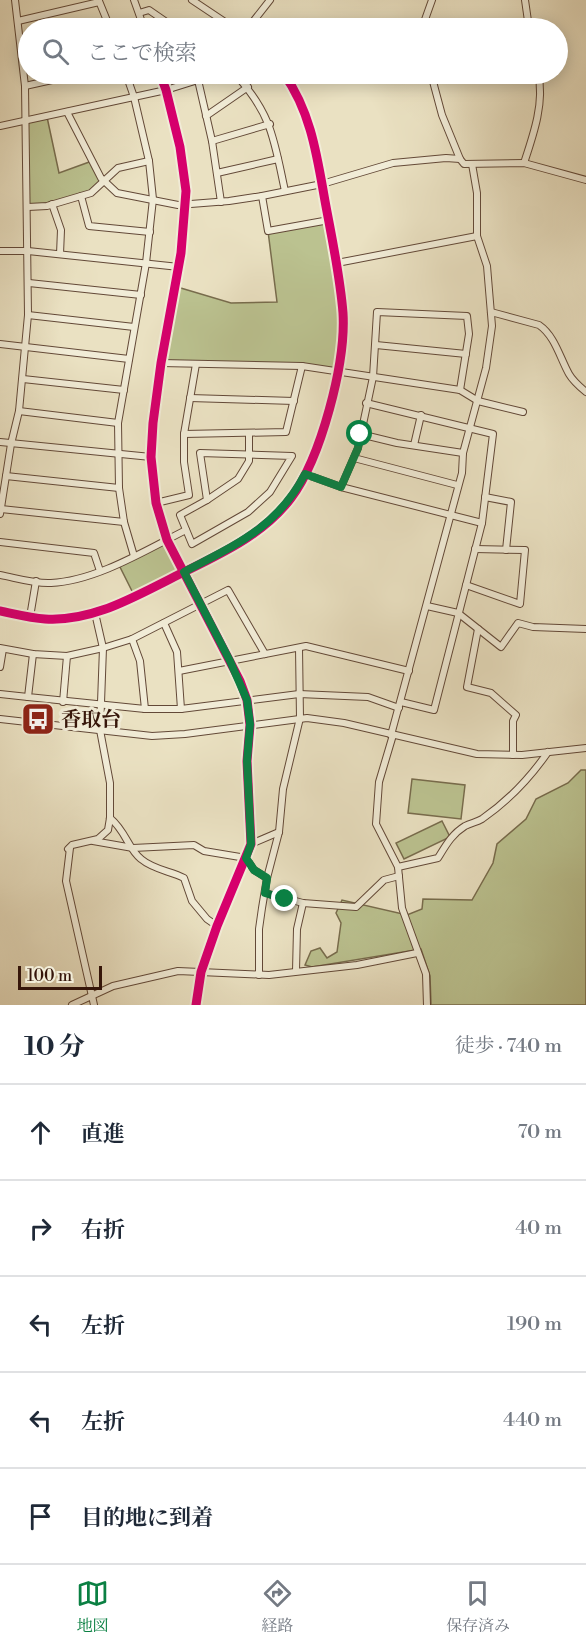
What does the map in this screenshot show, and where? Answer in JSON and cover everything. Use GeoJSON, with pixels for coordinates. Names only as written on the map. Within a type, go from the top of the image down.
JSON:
{"type":"FeatureCollection","features":[{"type":"Feature","properties":{"kind":"street"},"geometry":{"type":"LineString","coordinates":[[15,0],[18,21]]}},
{"type":"Feature","properties":{"kind":"street"},"geometry":{"type":"LineString","coordinates":[[134,0],[141,18]]}},
{"type":"Feature","properties":{"kind":"street"},"geometry":{"type":"LineString","coordinates":[[192,0],[219,18]]}},
{"type":"Feature","properties":{"kind":"street"},"geometry":{"type":"LineString","coordinates":[[256,18],[270,0]]}},
{"type":"Feature","properties":{"kind":"street"},"geometry":{"type":"LineString","coordinates":[[426,18],[432,0]]}},
{"type":"Feature","properties":{"kind":"street"},"geometry":{"type":"LineString","coordinates":[[525,0],[528,18]]}},
{"type":"Feature","properties":{"kind":"street"},"geometry":{"type":"LineString","coordinates":[[30,18],[99,1],[106,18]]}},
{"type":"Feature","properties":{"kind":"street"},"geometry":{"type":"LineString","coordinates":[[139,13],[149,10],[161,18]]}},
{"type":"Feature","properties":{"kind":"street"},"geometry":{"type":"LineString","coordinates":[[0,514],[23,379],[29,283],[25,86],[34,84]]}},
{"type":"Feature","properties":{"kind":"street"},"geometry":{"type":"LineString","coordinates":[[129,84],[149,161],[153,200],[141,295],[118,423],[119,488],[124,522],[134,556]]}},
{"type":"Feature","properties":{"kind":"street"},"geometry":{"type":"LineString","coordinates":[[164,84],[180,147],[186,191],[179,267],[161,363],[153,423],[151,458],[156,503],[166,540],[230,661],[247,700],[250,724],[247,761],[251,844],[217,926],[201,972],[196,1005]]}},
{"type":"Feature","properties":{"kind":"street"},"geometry":{"type":"LineString","coordinates":[[0,126],[185,84]]}},
{"type":"Feature","properties":{"kind":"street"},"geometry":{"type":"LineString","coordinates":[[199,84],[212,141],[221,202]]}},
{"type":"Feature","properties":{"kind":"street"},"geometry":{"type":"LineString","coordinates":[[245,84],[261,105],[270,124],[285,191]]}},
{"type":"Feature","properties":{"kind":"street"},"geometry":{"type":"LineString","coordinates":[[0,611],[46,619],[95,613],[122,604],[259,531],[291,499],[305,474],[321,440],[338,372],[343,316],[337,263],[309,122],[291,84]]}},
{"type":"Feature","properties":{"kind":"street"},"geometry":{"type":"LineString","coordinates":[[434,84],[442,115],[464,164],[524,163],[586,180]]}},
{"type":"Feature","properties":{"kind":"street"},"geometry":{"type":"LineString","coordinates":[[524,163],[538,107],[540,84]]}},
{"type":"Feature","properties":{"kind":"street"},"geometry":{"type":"LineString","coordinates":[[206,116],[248,87]]}},
{"type":"Feature","properties":{"kind":"street"},"geometry":{"type":"LineString","coordinates":[[67,112],[104,182],[117,193],[129,197],[185,205],[262,196],[322,184],[393,163],[446,158],[460,159]]}},
{"type":"Feature","properties":{"kind":"street"},"geometry":{"type":"LineString","coordinates":[[212,141],[270,124]]}},
{"type":"Feature","properties":{"kind":"street"},"geometry":{"type":"LineString","coordinates":[[217,173],[278,159]]}},
{"type":"Feature","properties":{"kind":"street"},"geometry":{"type":"LineString","coordinates":[[28,207],[52,204],[91,193],[118,168],[149,161]]}},
{"type":"Feature","properties":{"kind":"street"},"geometry":{"type":"LineString","coordinates":[[426,1005],[426,974],[402,908],[398,867],[376,824],[379,782],[462,473],[463,453],[478,401],[490,345],[492,326],[487,266],[477,236],[477,193],[472,164]]}},
{"type":"Feature","properties":{"kind":"street"},"geometry":{"type":"LineString","coordinates":[[81,196],[89,226],[150,232]]}},
{"type":"Feature","properties":{"kind":"street"},"geometry":{"type":"LineString","coordinates":[[262,196],[268,231],[329,220]]}},
{"type":"Feature","properties":{"kind":"street"},"geometry":{"type":"LineString","coordinates":[[52,204],[61,230],[60,254]]}},
{"type":"Feature","properties":{"kind":"street"},"geometry":{"type":"LineString","coordinates":[[337,263],[477,236]]}},
{"type":"Feature","properties":{"kind":"street"},"geometry":{"type":"LineString","coordinates":[[0,251],[28,251],[179,267]]}},
{"type":"Feature","properties":{"kind":"street"},"geometry":{"type":"LineString","coordinates":[[29,283],[141,295]]}},
{"type":"Feature","properties":{"kind":"street"},"geometry":{"type":"LineString","coordinates":[[341,487],[354,458],[373,377],[377,312],[467,316],[469,334],[460,390]]}},
{"type":"Feature","properties":{"kind":"street"},"geometry":{"type":"LineString","coordinates":[[491,312],[539,325],[544,329],[571,377],[586,392]]}},
{"type":"Feature","properties":{"kind":"street"},"geometry":{"type":"LineString","coordinates":[[28,315],[134,327]]}},
{"type":"Feature","properties":{"kind":"street"},"geometry":{"type":"LineString","coordinates":[[0,344],[129,359]]}},
{"type":"Feature","properties":{"kind":"street"},"geometry":{"type":"LineString","coordinates":[[376,345],[466,354]]}},
{"type":"Feature","properties":{"kind":"street"},"geometry":{"type":"LineString","coordinates":[[161,363],[302,366],[460,390],[478,401],[523,412]]}},
{"type":"Feature","properties":{"kind":"street"},"geometry":{"type":"LineString","coordinates":[[156,503],[189,495],[184,462],[184,434],[196,364]]}},
{"type":"Feature","properties":{"kind":"street"},"geometry":{"type":"LineString","coordinates":[[184,434],[286,432],[302,366]]}},
{"type":"Feature","properties":{"kind":"street"},"geometry":{"type":"LineString","coordinates":[[23,379],[124,390]]}},
{"type":"Feature","properties":{"kind":"street"},"geometry":{"type":"LineString","coordinates":[[190,399],[294,402]]}},
{"type":"Feature","properties":{"kind":"street"},"geometry":{"type":"LineString","coordinates":[[0,694],[144,710],[181,709],[300,694],[368,697],[434,711],[482,523],[493,434],[366,403]]}},
{"type":"Feature","properties":{"kind":"street"},"geometry":{"type":"LineString","coordinates":[[19,411],[118,423]]}},
{"type":"Feature","properties":{"kind":"street"},"geometry":{"type":"LineString","coordinates":[[414,445],[421,415]]}},
{"type":"Feature","properties":{"kind":"street"},"geometry":{"type":"LineString","coordinates":[[207,501],[200,453],[249,454],[292,456],[270,492],[248,512],[192,544],[180,515],[207,501],[238,479],[249,461],[249,454],[249,433]]}},
{"type":"Feature","properties":{"kind":"street"},"geometry":{"type":"LineString","coordinates":[[360,434],[397,443],[463,453]]}},
{"type":"Feature","properties":{"kind":"street"},"geometry":{"type":"LineString","coordinates":[[0,442],[151,458]]}},
{"type":"Feature","properties":{"kind":"street"},"geometry":{"type":"LineString","coordinates":[[354,458],[457,485]]}},
{"type":"Feature","properties":{"kind":"street"},"geometry":{"type":"LineString","coordinates":[[305,474],[341,487],[482,523]]}},
{"type":"Feature","properties":{"kind":"street"},"geometry":{"type":"LineString","coordinates":[[6,476],[119,488]]}},
{"type":"Feature","properties":{"kind":"street"},"geometry":{"type":"LineString","coordinates":[[485,497],[512,502],[506,550]]}},
{"type":"Feature","properties":{"kind":"street"},"geometry":{"type":"LineString","coordinates":[[1,509],[124,522]]}},
{"type":"Feature","properties":{"kind":"street"},"geometry":{"type":"LineString","coordinates":[[0,575],[50,583],[83,578],[186,530]]}},
{"type":"Feature","properties":{"kind":"street"},"geometry":{"type":"LineString","coordinates":[[0,542],[94,553],[100,571]]}},
{"type":"Feature","properties":{"kind":"street"},"geometry":{"type":"LineString","coordinates":[[466,585],[520,603],[525,550],[475,549]]}},
{"type":"Feature","properties":{"kind":"street"},"geometry":{"type":"LineString","coordinates":[[30,616],[36,581]]}},
{"type":"Feature","properties":{"kind":"street"},"geometry":{"type":"LineString","coordinates":[[0,667],[2,648],[33,654],[67,656],[103,648],[132,639],[228,590],[265,654]]}},
{"type":"Feature","properties":{"kind":"street"},"geometry":{"type":"LineString","coordinates":[[427,606],[458,614],[501,647],[518,623],[533,627],[586,629]]}},
{"type":"Feature","properties":{"kind":"street"},"geometry":{"type":"LineString","coordinates":[[94,1005],[66,881],[69,848],[98,839],[108,830],[110,819],[110,783],[100,730],[103,648],[95,613]]}},
{"type":"Feature","properties":{"kind":"street"},"geometry":{"type":"LineString","coordinates":[[164,623],[177,652],[181,709]]}},
{"type":"Feature","properties":{"kind":"street"},"geometry":{"type":"LineString","coordinates":[[478,629],[467,687],[491,693],[516,715],[513,721],[513,755]]}},
{"type":"Feature","properties":{"kind":"street"},"geometry":{"type":"LineString","coordinates":[[132,639],[140,661],[144,710]]}},
{"type":"Feature","properties":{"kind":"street"},"geometry":{"type":"LineString","coordinates":[[179,671],[306,646],[409,671]]}},
{"type":"Feature","properties":{"kind":"street"},"geometry":{"type":"LineString","coordinates":[[259,975],[259,929],[267,878],[279,832],[283,789],[300,718],[299,648]]}},
{"type":"Feature","properties":{"kind":"street"},"geometry":{"type":"LineString","coordinates":[[28,697],[33,654]]}},
{"type":"Feature","properties":{"kind":"street"},"geometry":{"type":"LineString","coordinates":[[63,702],[67,656]]}},
{"type":"Feature","properties":{"kind":"street"},"geometry":{"type":"LineString","coordinates":[[0,719],[163,736],[300,718],[344,723],[469,753],[513,755],[586,748]]}},
{"type":"Feature","properties":{"kind":"street"},"geometry":{"type":"LineString","coordinates":[[398,867],[438,858],[454,834],[480,820],[500,803],[531,775],[548,752]]}},
{"type":"Feature","properties":{"kind":"street"},"geometry":{"type":"LineString","coordinates":[[110,819],[120,826],[140,859],[164,872],[184,878],[192,901],[207,919],[217,926]]}},
{"type":"Feature","properties":{"kind":"street"},"geometry":{"type":"LineString","coordinates":[[251,844],[279,832]]}},
{"type":"Feature","properties":{"kind":"street"},"geometry":{"type":"LineString","coordinates":[[93,841],[133,848],[194,845],[204,851],[246,858],[254,870],[267,878]]}},
{"type":"Feature","properties":{"kind":"street"},"geometry":{"type":"LineString","coordinates":[[265,893],[303,903],[356,907],[384,880],[399,876]]}},
{"type":"Feature","properties":{"kind":"street"},"geometry":{"type":"LineString","coordinates":[[296,971],[297,929],[303,903]]}},
{"type":"Feature","properties":{"kind":"street"},"geometry":{"type":"LineString","coordinates":[[72,1005],[91,995],[132,980],[178,971],[259,975],[357,965],[417,952]]}},
{"type":"Feature","properties":{"kind":"green space"},"geometry":{"type":"Polygon","coordinates":[[[47,117],[59,173],[92,161],[104,182],[91,193],[28,207],[25,121],[47,117]]]}},
{"type":"Feature","properties":{"kind":"green space"},"geometry":{"type":"Polygon","coordinates":[[[329,220],[343,316],[338,372],[302,366],[161,363],[174,286],[231,303],[277,302],[268,231],[329,220]]]}},
{"type":"Feature","properties":{"kind":"green space"},"geometry":{"type":"Polygon","coordinates":[[[167,540],[184,572],[135,597],[118,563],[167,540]]]}},
{"type":"Feature","properties":{"kind":"green space"},"geometry":{"type":"Polygon","coordinates":[[[581,770],[586,770],[586,1005],[431,1005],[430,976],[421,949],[312,967],[305,965],[311,951],[320,948],[327,958],[337,952],[341,923],[336,913],[342,900],[407,915],[422,909],[423,899],[472,900],[493,863],[497,844],[526,819],[536,799],[568,783],[581,770]]]}},
{"type":"Feature","properties":{"kind":"green space"},"geometry":{"type":"Polygon","coordinates":[[[412,779],[465,785],[461,819],[408,813],[412,779]]]}},
{"type":"Feature","properties":{"kind":"green space"},"geometry":{"type":"Polygon","coordinates":[[[442,821],[450,837],[404,859],[396,843],[442,821]]]}},
{"type":"Feature","properties":{"kind":"cycle path"},"geometry":{"type":"LineString","coordinates":[[164,84],[180,147],[186,191],[181,253],[161,363],[153,423],[151,457],[156,503],[167,540],[240,681],[247,700],[250,725],[247,761],[251,844],[217,926],[201,972],[196,1005]]}},
{"type":"Feature","properties":{"kind":"cycle path"},"geometry":{"type":"LineString","coordinates":[[0,611],[28,617],[62,619],[95,613],[126,601],[220,554],[252,535],[279,512],[302,481],[321,435],[336,383],[343,334],[343,313],[336,257],[316,151],[307,119],[290,84]]}},
{"type":"Feature","properties":{"kind":"place","name":"香取台"},"geometry":{"type":"Point","coordinates":[38,719]}},
{"type":"Feature","properties":{"kind":"route"},"geometry":{"type":"LineString","coordinates":[[285,899],[265,893],[267,878],[254,870],[246,858],[251,844],[247,761],[250,724],[247,700],[240,681],[184,572],[259,531],[291,499],[305,474],[341,487],[358,448],[360,434]]}}]}
